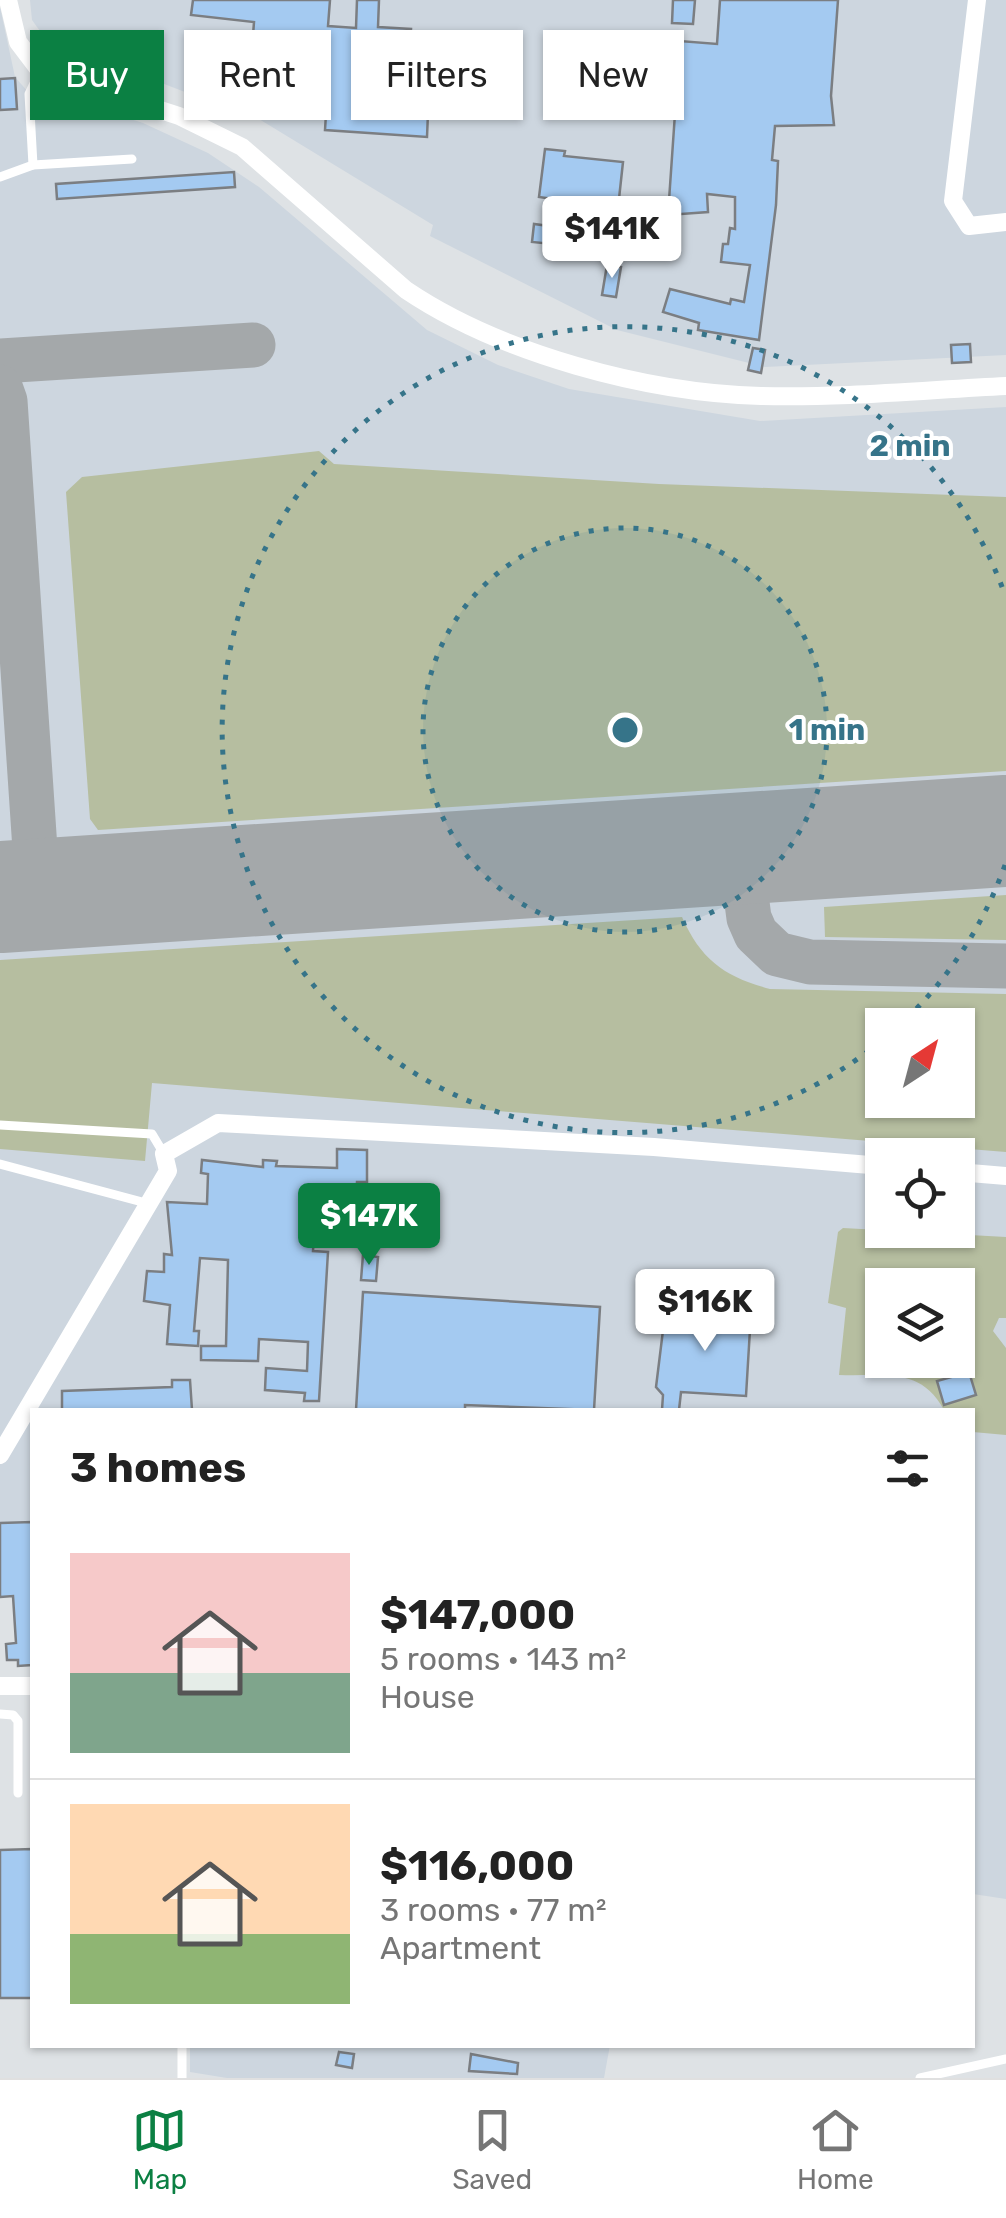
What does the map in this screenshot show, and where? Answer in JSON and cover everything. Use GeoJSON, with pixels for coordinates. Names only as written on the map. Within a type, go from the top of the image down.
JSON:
{"type":"FeatureCollection","features":[{"type":"Feature","properties":{"kind":"street"},"geometry":{"type":"LineString","coordinates":[[8,0],[18,42],[30,58]]}},
{"type":"Feature","properties":{"kind":"street"},"geometry":{"type":"LineString","coordinates":[[977,0],[953,201],[969,226],[1006,222]]}},
{"type":"Feature","properties":{"kind":"street"},"geometry":{"type":"LineString","coordinates":[[164,111],[242,147],[406,290],[450,317],[503,341],[639,379],[759,396],[1006,386]]}},
{"type":"Feature","properties":{"kind":"street"},"geometry":{"type":"LineString","coordinates":[[0,1455],[168,1171],[164,1154],[218,1123],[654,1147],[865,1165]]}},
{"type":"Feature","properties":{"kind":"street"},"geometry":{"type":"LineString","coordinates":[[975,1173],[1006,1176]]}},
{"type":"Feature","properties":{"kind":"street"},"geometry":{"type":"LineString","coordinates":[[0,1686],[30,1686]]}},
{"type":"Feature","properties":{"kind":"lane"},"geometry":{"type":"LineString","coordinates":[[30,92],[30,118]]}},
{"type":"Feature","properties":{"kind":"lane"},"geometry":{"type":"LineString","coordinates":[[30,120],[32,165]]}},
{"type":"Feature","properties":{"kind":"lane"},"geometry":{"type":"LineString","coordinates":[[0,178],[32,165],[132,159]]}},
{"type":"Feature","properties":{"kind":"lane"},"geometry":{"type":"LineString","coordinates":[[0,1125],[152,1134],[164,1154]]}},
{"type":"Feature","properties":{"kind":"lane"},"geometry":{"type":"LineString","coordinates":[[0,1164],[146,1204]]}},
{"type":"Feature","properties":{"kind":"lane"},"geometry":{"type":"LineString","coordinates":[[0,1714],[13,1715],[18,1721],[18,1793]]}},
{"type":"Feature","properties":{"kind":"lane"},"geometry":{"type":"LineString","coordinates":[[182,2048],[182,2078]]}},
{"type":"Feature","properties":{"kind":"lane"},"geometry":{"type":"LineString","coordinates":[[920,2078],[1006,2058]]}},
{"type":"Feature","properties":{"kind":"shaded area"},"geometry":{"type":"Polygon","coordinates":[[[30,0],[1006,0],[1006,355],[765,367],[617,330],[430,236],[433,225],[261,120],[331,120],[331,30],[184,30],[184,92],[164,84],[164,30],[39,30],[32,20],[30,0]]]}},
{"type":"Feature","properties":{"kind":"shaded area"},"geometry":{"type":"Polygon","coordinates":[[[0,7],[15,77],[30,93],[30,120],[133,120],[208,153],[259,187],[427,330],[498,365],[569,389],[760,421],[1006,407],[1006,1899],[975,1894],[975,1408],[30,1408],[30,1536],[0,1538],[0,7]]]}},
{"type":"Feature","properties":{"kind":"shaded area"},"geometry":{"type":"Polygon","coordinates":[[[190,2048],[609,2048],[604,2078],[227,2078],[190,2072],[190,2048]]]}},
{"type":"Feature","properties":{"kind":"green space"},"geometry":{"type":"Polygon","coordinates":[[[319,451],[334,464],[659,484],[1006,497],[1006,771],[98,830],[90,819],[66,492],[82,477],[319,451]]]}},
{"type":"Feature","properties":{"kind":"green space"},"geometry":{"type":"Polygon","coordinates":[[[1006,895],[1006,940],[825,937],[824,907],[1006,895]]]}},
{"type":"Feature","properties":{"kind":"green space"},"geometry":{"type":"Polygon","coordinates":[[[682,917],[697,945],[716,965],[740,979],[770,989],[1006,994],[1006,1152],[975,1149],[975,1138],[865,1141],[152,1083],[145,1161],[0,1149],[0,960],[682,917]]]}},
{"type":"Feature","properties":{"kind":"green space"},"geometry":{"type":"Polygon","coordinates":[[[843,1228],[865,1229],[865,1248],[975,1248],[975,1235],[1006,1237],[1006,1318],[999,1318],[993,1331],[1006,1348],[1006,1435],[975,1432],[975,1408],[943,1408],[924,1386],[903,1378],[975,1378],[975,1268],[865,1268],[865,1375],[839,1375],[846,1308],[828,1303],[838,1232],[843,1228]]]}},
{"type":"Feature","properties":{"kind":"building"},"geometry":{"type":"Polygon","coordinates":[[[193,0],[330,0],[328,26],[356,28],[357,0],[379,0],[378,27],[411,30],[351,30],[351,120],[428,120],[427,137],[325,130],[326,120],[331,120],[331,30],[253,30],[254,22],[191,15],[193,0]]]}},
{"type":"Feature","properties":{"kind":"building"},"geometry":{"type":"Polygon","coordinates":[[[673,0],[695,0],[693,24],[672,23],[673,0]]]}},
{"type":"Feature","properties":{"kind":"building"},"geometry":{"type":"Polygon","coordinates":[[[720,0],[838,0],[831,96],[834,125],[775,126],[772,160],[778,161],[776,205],[759,340],[698,330],[699,323],[663,312],[670,289],[730,304],[731,299],[744,302],[750,265],[721,262],[723,244],[728,244],[730,228],[735,229],[735,197],[707,194],[708,212],[668,215],[675,120],[684,120],[684,41],[717,44],[720,0]]]}},
{"type":"Feature","properties":{"kind":"building"},"geometry":{"type":"Polygon","coordinates":[[[15,78],[17,109],[0,110],[0,79],[15,78]]]}},
{"type":"Feature","properties":{"kind":"building"},"geometry":{"type":"Polygon","coordinates":[[[545,149],[565,151],[564,156],[623,162],[618,208],[568,201],[564,228],[605,234],[602,253],[552,250],[553,244],[532,242],[534,224],[549,226],[553,199],[539,197],[545,149]]]}},
{"type":"Feature","properties":{"kind":"building"},"geometry":{"type":"Polygon","coordinates":[[[234,172],[235,187],[57,199],[56,184],[234,172]]]}},
{"type":"Feature","properties":{"kind":"building"},"geometry":{"type":"Polygon","coordinates":[[[607,265],[621,267],[616,297],[602,295],[607,265]]]}},
{"type":"Feature","properties":{"kind":"building"},"geometry":{"type":"Polygon","coordinates":[[[970,344],[971,362],[952,363],[951,345],[970,344]]]}},
{"type":"Feature","properties":{"kind":"building"},"geometry":{"type":"Polygon","coordinates":[[[753,348],[765,350],[761,373],[748,370],[753,348]]]}},
{"type":"Feature","properties":{"kind":"building"},"geometry":{"type":"Polygon","coordinates":[[[337,1149],[367,1150],[367,1182],[357,1182],[354,1222],[315,1219],[313,1251],[328,1252],[319,1401],[304,1401],[305,1393],[265,1390],[266,1368],[307,1371],[308,1342],[259,1339],[258,1361],[201,1360],[201,1346],[226,1346],[228,1260],[200,1258],[194,1331],[199,1331],[198,1346],[167,1344],[170,1305],[144,1301],[147,1271],[164,1272],[164,1254],[172,1255],[167,1202],[207,1204],[208,1174],[201,1173],[202,1160],[263,1167],[263,1160],[277,1161],[276,1166],[337,1168],[337,1149]]]}},
{"type":"Feature","properties":{"kind":"building"},"geometry":{"type":"Polygon","coordinates":[[[363,1255],[378,1257],[376,1281],[361,1280],[363,1255]]]}},
{"type":"Feature","properties":{"kind":"building"},"geometry":{"type":"Polygon","coordinates":[[[363,1292],[600,1307],[594,1408],[356,1408],[363,1292]]]}},
{"type":"Feature","properties":{"kind":"building"},"geometry":{"type":"Polygon","coordinates":[[[738,1295],[752,1296],[746,1396],[681,1392],[679,1408],[662,1408],[663,1395],[656,1387],[665,1314],[696,1316],[697,1310],[737,1313],[738,1295]]]}},
{"type":"Feature","properties":{"kind":"building"},"geometry":{"type":"Polygon","coordinates":[[[971,1378],[976,1395],[944,1405],[937,1381],[971,1378]]]}},
{"type":"Feature","properties":{"kind":"building"},"geometry":{"type":"Polygon","coordinates":[[[172,1380],[190,1380],[192,1408],[62,1408],[62,1391],[172,1387],[172,1380]]]}},
{"type":"Feature","properties":{"kind":"building"},"geometry":{"type":"Polygon","coordinates":[[[30,1522],[30,1665],[18,1666],[18,1660],[7,1660],[6,1644],[16,1643],[13,1596],[0,1597],[0,1523],[30,1522]]]}},
{"type":"Feature","properties":{"kind":"building"},"geometry":{"type":"Polygon","coordinates":[[[30,1849],[30,1998],[0,1998],[0,1850],[30,1849]]]}},
{"type":"Feature","properties":{"kind":"building"},"geometry":{"type":"Polygon","coordinates":[[[339,2052],[354,2054],[352,2068],[336,2065],[339,2052]]]}},
{"type":"Feature","properties":{"kind":"building"},"geometry":{"type":"Polygon","coordinates":[[[471,2054],[518,2063],[517,2074],[469,2071],[471,2054]]]}},
{"type":"Feature","properties":{"kind":"taxiway"},"geometry":{"type":"LineString","coordinates":[[0,361],[253,345]]}},
{"type":"Feature","properties":{"kind":"taxiway"},"geometry":{"type":"LineString","coordinates":[[0,387],[5,401],[38,894]]}},
{"type":"Feature","properties":{"kind":"taxiway"},"geometry":{"type":"LineString","coordinates":[[740,849],[749,918],[756,934],[777,954],[810,962],[1006,966]]}},
{"type":"Feature","properties":{"kind":"runway"},"geometry":{"type":"LineString","coordinates":[[0,897],[1006,831]]}}]}
